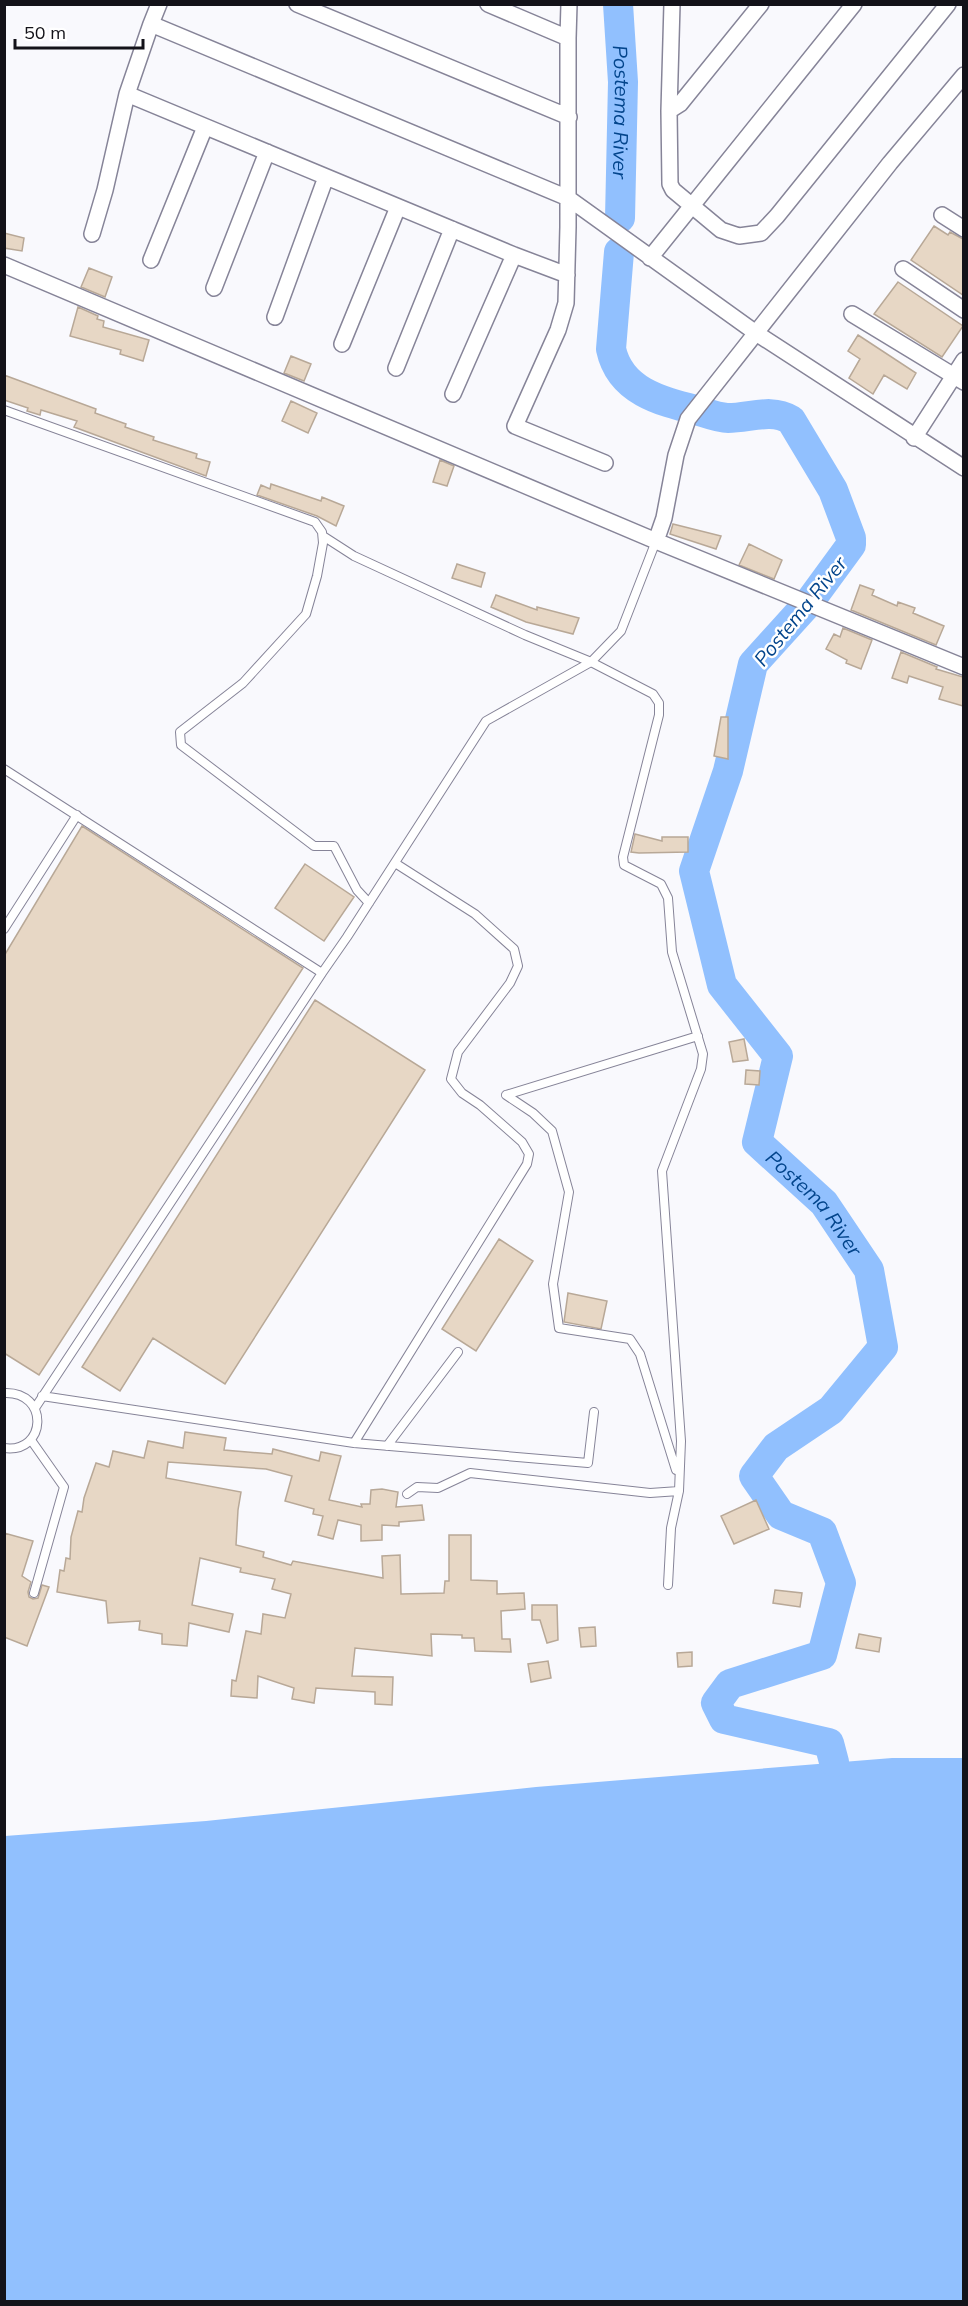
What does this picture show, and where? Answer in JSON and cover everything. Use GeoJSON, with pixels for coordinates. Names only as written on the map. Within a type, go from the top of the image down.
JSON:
{"type":"FeatureCollection","features":[{"type":"Feature","properties":{"kind":"street"},"geometry":{"type":"LineString","coordinates":[[92,234],[105,190],[126,94],[159,4]]}},
{"type":"Feature","properties":{"kind":"street"},"geometry":{"type":"LineString","coordinates":[[297,4],[568,117]]}},
{"type":"Feature","properties":{"kind":"street"},"geometry":{"type":"LineString","coordinates":[[488,4],[568,38]]}},
{"type":"Feature","properties":{"kind":"street"},"geometry":{"type":"LineString","coordinates":[[569,4],[566,303],[558,330],[515,426],[605,463]]}},
{"type":"Feature","properties":{"kind":"street"},"geometry":{"type":"LineString","coordinates":[[672,4],[669,111],[670,184],[678,196],[721,230],[739,236],[761,233],[948,4]]}},
{"type":"Feature","properties":{"kind":"street"},"geometry":{"type":"LineString","coordinates":[[669,111],[680,104],[761,4]]}},
{"type":"Feature","properties":{"kind":"street"},"geometry":{"type":"LineString","coordinates":[[650,258],[854,4]]}},
{"type":"Feature","properties":{"kind":"street"},"geometry":{"type":"LineString","coordinates":[[151,24],[568,198],[756,333],[963,468]]}},
{"type":"Feature","properties":{"kind":"street"},"geometry":{"type":"LineString","coordinates":[[656,541],[664,518],[676,455],[688,420],[890,163],[963,75]]}},
{"type":"Feature","properties":{"kind":"street"},"geometry":{"type":"LineString","coordinates":[[126,94],[567,275]]}},
{"type":"Feature","properties":{"kind":"street"},"geometry":{"type":"LineString","coordinates":[[151,260],[205,127]]}},
{"type":"Feature","properties":{"kind":"street"},"geometry":{"type":"LineString","coordinates":[[214,288],[267,152]]}},
{"type":"Feature","properties":{"kind":"street"},"geometry":{"type":"LineString","coordinates":[[275,317],[326,177]]}},
{"type":"Feature","properties":{"kind":"street"},"geometry":{"type":"LineString","coordinates":[[342,344],[398,207]]}},
{"type":"Feature","properties":{"kind":"street"},"geometry":{"type":"LineString","coordinates":[[942,215],[963,229]]}},
{"type":"Feature","properties":{"kind":"street"},"geometry":{"type":"LineString","coordinates":[[396,368],[452,229]]}},
{"type":"Feature","properties":{"kind":"street"},"geometry":{"type":"LineString","coordinates":[[453,394],[514,255]]}},
{"type":"Feature","properties":{"kind":"street"},"geometry":{"type":"LineString","coordinates":[[4,265],[656,541],[963,667]]}},
{"type":"Feature","properties":{"kind":"street"},"geometry":{"type":"LineString","coordinates":[[903,269],[963,310]]}},
{"type":"Feature","properties":{"kind":"street"},"geometry":{"type":"LineString","coordinates":[[852,314],[958,379]]}},
{"type":"Feature","properties":{"kind":"street"},"geometry":{"type":"LineString","coordinates":[[914,438],[958,379],[963,360]]}},
{"type":"Feature","properties":{"kind":"lane"},"geometry":{"type":"LineString","coordinates":[[4,410],[315,522],[320,526],[323,536],[317,576],[306,614],[243,683],[180,732],[182,745],[314,846],[334,846],[357,890],[369,903]]}},
{"type":"Feature","properties":{"kind":"lane"},"geometry":{"type":"LineString","coordinates":[[323,536],[354,556],[525,635],[591,662],[653,694],[659,703],[659,714],[623,856],[624,865],[661,884],[668,898],[672,952],[704,1054],[701,1069],[662,1171],[681,1441],[679,1491],[671,1528],[668,1585]]}},
{"type":"Feature","properties":{"kind":"lane"},"geometry":{"type":"LineString","coordinates":[[35,1408],[369,903],[486,721],[591,662],[621,631],[656,541]]}},
{"type":"Feature","properties":{"kind":"lane"},"geometry":{"type":"LineString","coordinates":[[4,769],[322,973]]}},
{"type":"Feature","properties":{"kind":"lane"},"geometry":{"type":"LineString","coordinates":[[4,929],[77,815]]}},
{"type":"Feature","properties":{"kind":"lane"},"geometry":{"type":"LineString","coordinates":[[354,1443],[527,1164],[529,1154],[522,1142],[480,1105],[462,1093],[452,1079],[458,1052],[510,983],[518,966],[514,949],[475,914],[395,863]]}},
{"type":"Feature","properties":{"kind":"lane"},"geometry":{"type":"LineString","coordinates":[[679,1477],[640,1354],[630,1339],[560,1328],[553,1284],[569,1192],[552,1131],[533,1113],[506,1095],[698,1036]]}},
{"type":"Feature","properties":{"kind":"lane"},"geometry":{"type":"LineString","coordinates":[[387,1446],[458,1352]]}},
{"type":"Feature","properties":{"kind":"lane"},"geometry":{"type":"LineString","coordinates":[[4,1393],[22,1396],[35,1408],[38,1424],[31,1440],[16,1449],[4,1448]]}},
{"type":"Feature","properties":{"kind":"lane"},"geometry":{"type":"LineString","coordinates":[[42,1396],[354,1443],[588,1463],[594,1412]]}},
{"type":"Feature","properties":{"kind":"lane"},"geometry":{"type":"LineString","coordinates":[[31,1440],[64,1487],[34,1593]]}},
{"type":"Feature","properties":{"kind":"lane"},"geometry":{"type":"LineString","coordinates":[[407,1494],[417,1487],[438,1488],[470,1473],[650,1493],[679,1491]]}},
{"type":"Feature","properties":{"kind":"water"},"geometry":{"type":"Polygon","coordinates":[[[892,1758],[963,1758],[963,2301],[5,2301],[5,1836],[206,1821],[536,1787],[892,1758]]]}},
{"type":"Feature","properties":{"kind":"building"},"geometry":{"type":"Polygon","coordinates":[[[934,226],[948,235],[950,232],[963,239],[963,295],[911,260],[934,226]]]}},
{"type":"Feature","properties":{"kind":"building"},"geometry":{"type":"Polygon","coordinates":[[[4,233],[24,238],[22,251],[4,248],[4,233]]]}},
{"type":"Feature","properties":{"kind":"building"},"geometry":{"type":"Polygon","coordinates":[[[89,268],[112,277],[105,297],[81,287],[89,268]]]}},
{"type":"Feature","properties":{"kind":"building"},"geometry":{"type":"Polygon","coordinates":[[[898,282],[963,326],[942,357],[874,314],[898,282]]]}},
{"type":"Feature","properties":{"kind":"building"},"geometry":{"type":"Polygon","coordinates":[[[78,307],[98,316],[97,319],[104,321],[103,327],[149,340],[143,361],[120,354],[121,350],[70,336],[78,307]]]}},
{"type":"Feature","properties":{"kind":"building"},"geometry":{"type":"Polygon","coordinates":[[[858,335],[916,373],[907,389],[884,375],[873,394],[849,378],[860,359],[848,351],[858,335]]]}},
{"type":"Feature","properties":{"kind":"building"},"geometry":{"type":"Polygon","coordinates":[[[291,356],[311,364],[304,381],[284,373],[291,356]]]}},
{"type":"Feature","properties":{"kind":"building"},"geometry":{"type":"Polygon","coordinates":[[[4,375],[96,409],[95,413],[154,437],[153,440],[197,454],[196,458],[210,462],[206,476],[74,427],[77,421],[41,410],[40,415],[27,411],[28,408],[4,400],[4,375]]]}},
{"type":"Feature","properties":{"kind":"building"},"geometry":{"type":"Polygon","coordinates":[[[291,401],[317,413],[308,433],[282,421],[291,401]]]}},
{"type":"Feature","properties":{"kind":"building"},"geometry":{"type":"Polygon","coordinates":[[[440,460],[454,466],[447,486],[433,482],[440,460]]]}},
{"type":"Feature","properties":{"kind":"building"},"geometry":{"type":"Polygon","coordinates":[[[271,484],[321,501],[322,497],[344,506],[336,526],[317,516],[257,495],[261,485],[270,489],[271,484]]]}},
{"type":"Feature","properties":{"kind":"building"},"geometry":{"type":"Polygon","coordinates":[[[673,524],[721,536],[716,549],[670,534],[673,524]]]}},
{"type":"Feature","properties":{"kind":"building"},"geometry":{"type":"Polygon","coordinates":[[[749,544],[782,560],[774,579],[739,565],[749,544]]]}},
{"type":"Feature","properties":{"kind":"building"},"geometry":{"type":"Polygon","coordinates":[[[457,564],[485,573],[481,587],[452,578],[457,564]]]}},
{"type":"Feature","properties":{"kind":"building"},"geometry":{"type":"Polygon","coordinates":[[[860,585],[874,590],[872,595],[897,606],[898,602],[915,608],[913,613],[944,626],[936,645],[851,610],[860,585]]]}},
{"type":"Feature","properties":{"kind":"building"},"geometry":{"type":"Polygon","coordinates":[[[496,595],[537,610],[537,607],[579,618],[573,634],[526,622],[491,607],[496,595]]]}},
{"type":"Feature","properties":{"kind":"building"},"geometry":{"type":"Polygon","coordinates":[[[843,628],[872,640],[861,669],[846,663],[847,660],[826,649],[834,634],[840,637],[843,628]]]}},
{"type":"Feature","properties":{"kind":"building"},"geometry":{"type":"Polygon","coordinates":[[[901,652],[937,667],[936,669],[963,677],[963,706],[939,699],[943,687],[909,676],[907,683],[892,678],[901,652]]]}},
{"type":"Feature","properties":{"kind":"building"},"geometry":{"type":"Polygon","coordinates":[[[721,717],[728,717],[728,759],[714,756],[721,717]]]}},
{"type":"Feature","properties":{"kind":"building"},"geometry":{"type":"Polygon","coordinates":[[[82,826],[303,968],[39,1375],[4,1353],[4,956],[82,826]]]}},
{"type":"Feature","properties":{"kind":"building"},"geometry":{"type":"Polygon","coordinates":[[[635,834],[662,841],[662,837],[688,837],[688,852],[631,852],[635,834]]]}},
{"type":"Feature","properties":{"kind":"building"},"geometry":{"type":"Polygon","coordinates":[[[305,864],[354,897],[324,941],[275,908],[305,864]]]}},
{"type":"Feature","properties":{"kind":"building"},"geometry":{"type":"Polygon","coordinates":[[[315,1000],[425,1070],[225,1384],[153,1338],[120,1391],[82,1367],[315,1000]]]}},
{"type":"Feature","properties":{"kind":"building"},"geometry":{"type":"Polygon","coordinates":[[[744,1039],[748,1060],[733,1062],[729,1042],[744,1039]]]}},
{"type":"Feature","properties":{"kind":"building"},"geometry":{"type":"Polygon","coordinates":[[[746,1070],[760,1071],[759,1085],[745,1084],[746,1070]]]}},
{"type":"Feature","properties":{"kind":"building"},"geometry":{"type":"Polygon","coordinates":[[[499,1239],[533,1261],[476,1351],[442,1329],[499,1239]]]}},
{"type":"Feature","properties":{"kind":"building"},"geometry":{"type":"Polygon","coordinates":[[[568,1293],[607,1301],[601,1329],[564,1322],[568,1293]]]}},
{"type":"Feature","properties":{"kind":"building"},"geometry":{"type":"Polygon","coordinates":[[[185,1432],[226,1438],[224,1450],[272,1454],[273,1449],[319,1461],[321,1452],[341,1456],[329,1500],[362,1507],[361,1504],[370,1504],[371,1490],[382,1489],[398,1492],[396,1507],[422,1505],[424,1520],[399,1522],[399,1526],[382,1525],[382,1540],[361,1541],[361,1525],[338,1520],[333,1539],[318,1535],[323,1516],[313,1514],[314,1509],[285,1501],[292,1476],[266,1469],[168,1462],[166,1478],[241,1492],[236,1545],[264,1552],[263,1557],[291,1565],[293,1561],[383,1578],[382,1556],[400,1555],[401,1594],[444,1593],[445,1581],[449,1581],[449,1535],[471,1535],[471,1580],[497,1581],[497,1594],[524,1593],[525,1609],[501,1611],[502,1639],[510,1639],[511,1652],[475,1651],[474,1638],[462,1638],[462,1635],[431,1634],[432,1656],[355,1648],[352,1676],[393,1677],[392,1705],[375,1704],[375,1692],[316,1688],[314,1703],[292,1699],[294,1688],[258,1676],[257,1698],[231,1696],[232,1680],[236,1681],[246,1631],[261,1634],[263,1614],[285,1618],[291,1594],[272,1589],[275,1579],[240,1572],[241,1568],[200,1558],[192,1605],[233,1614],[229,1632],[189,1623],[187,1646],[162,1644],[162,1634],[139,1630],[140,1621],[108,1623],[106,1601],[57,1592],[60,1570],[64,1571],[66,1558],[70,1559],[71,1537],[78,1511],[82,1512],[84,1498],[96,1463],[109,1467],[113,1451],[144,1458],[148,1441],[183,1448],[185,1432]]]}},
{"type":"Feature","properties":{"kind":"building"},"geometry":{"type":"Polygon","coordinates":[[[756,1500],[769,1529],[734,1544],[721,1516],[756,1500]]]}},
{"type":"Feature","properties":{"kind":"building"},"geometry":{"type":"Polygon","coordinates":[[[4,1533],[33,1541],[22,1576],[31,1582],[29,1597],[38,1598],[42,1585],[49,1587],[27,1646],[4,1637],[4,1533]]]}},
{"type":"Feature","properties":{"kind":"building"},"geometry":{"type":"Polygon","coordinates":[[[775,1590],[802,1593],[800,1607],[773,1603],[775,1590]]]}},
{"type":"Feature","properties":{"kind":"building"},"geometry":{"type":"Polygon","coordinates":[[[532,1605],[557,1605],[558,1640],[547,1643],[540,1620],[532,1620],[532,1605]]]}},
{"type":"Feature","properties":{"kind":"building"},"geometry":{"type":"Polygon","coordinates":[[[595,1627],[596,1646],[581,1647],[579,1628],[595,1627]]]}},
{"type":"Feature","properties":{"kind":"building"},"geometry":{"type":"Polygon","coordinates":[[[859,1634],[881,1638],[879,1652],[856,1648],[859,1634]]]}},
{"type":"Feature","properties":{"kind":"building"},"geometry":{"type":"Polygon","coordinates":[[[692,1652],[692,1666],[678,1667],[677,1653],[692,1652]]]}},
{"type":"Feature","properties":{"kind":"building"},"geometry":{"type":"Polygon","coordinates":[[[548,1661],[551,1678],[531,1682],[528,1664],[548,1661]]]}},
{"type":"Feature","properties":{"kind":"waterway","name":"Postema River"},"geometry":{"type":"LineString","coordinates":[[618,4],[623,82],[620,218]]}},
{"type":"Feature","properties":{"kind":"waterway","name":"Postema River"},"geometry":{"type":"LineString","coordinates":[[619,252],[611,349],[623,375],[643,392],[656,398],[716,416],[728,418],[768,414],[783,416],[791,420],[833,490],[851,538],[851,545],[810,601],[753,664],[728,771],[694,871],[722,985],[778,1056],[757,1142],[824,1203],[869,1270],[883,1347],[831,1410],[776,1447],[754,1476],[781,1515],[822,1532],[841,1583],[822,1655],[730,1684],[716,1703],[724,1719],[829,1743],[834,1762]]}}]}
